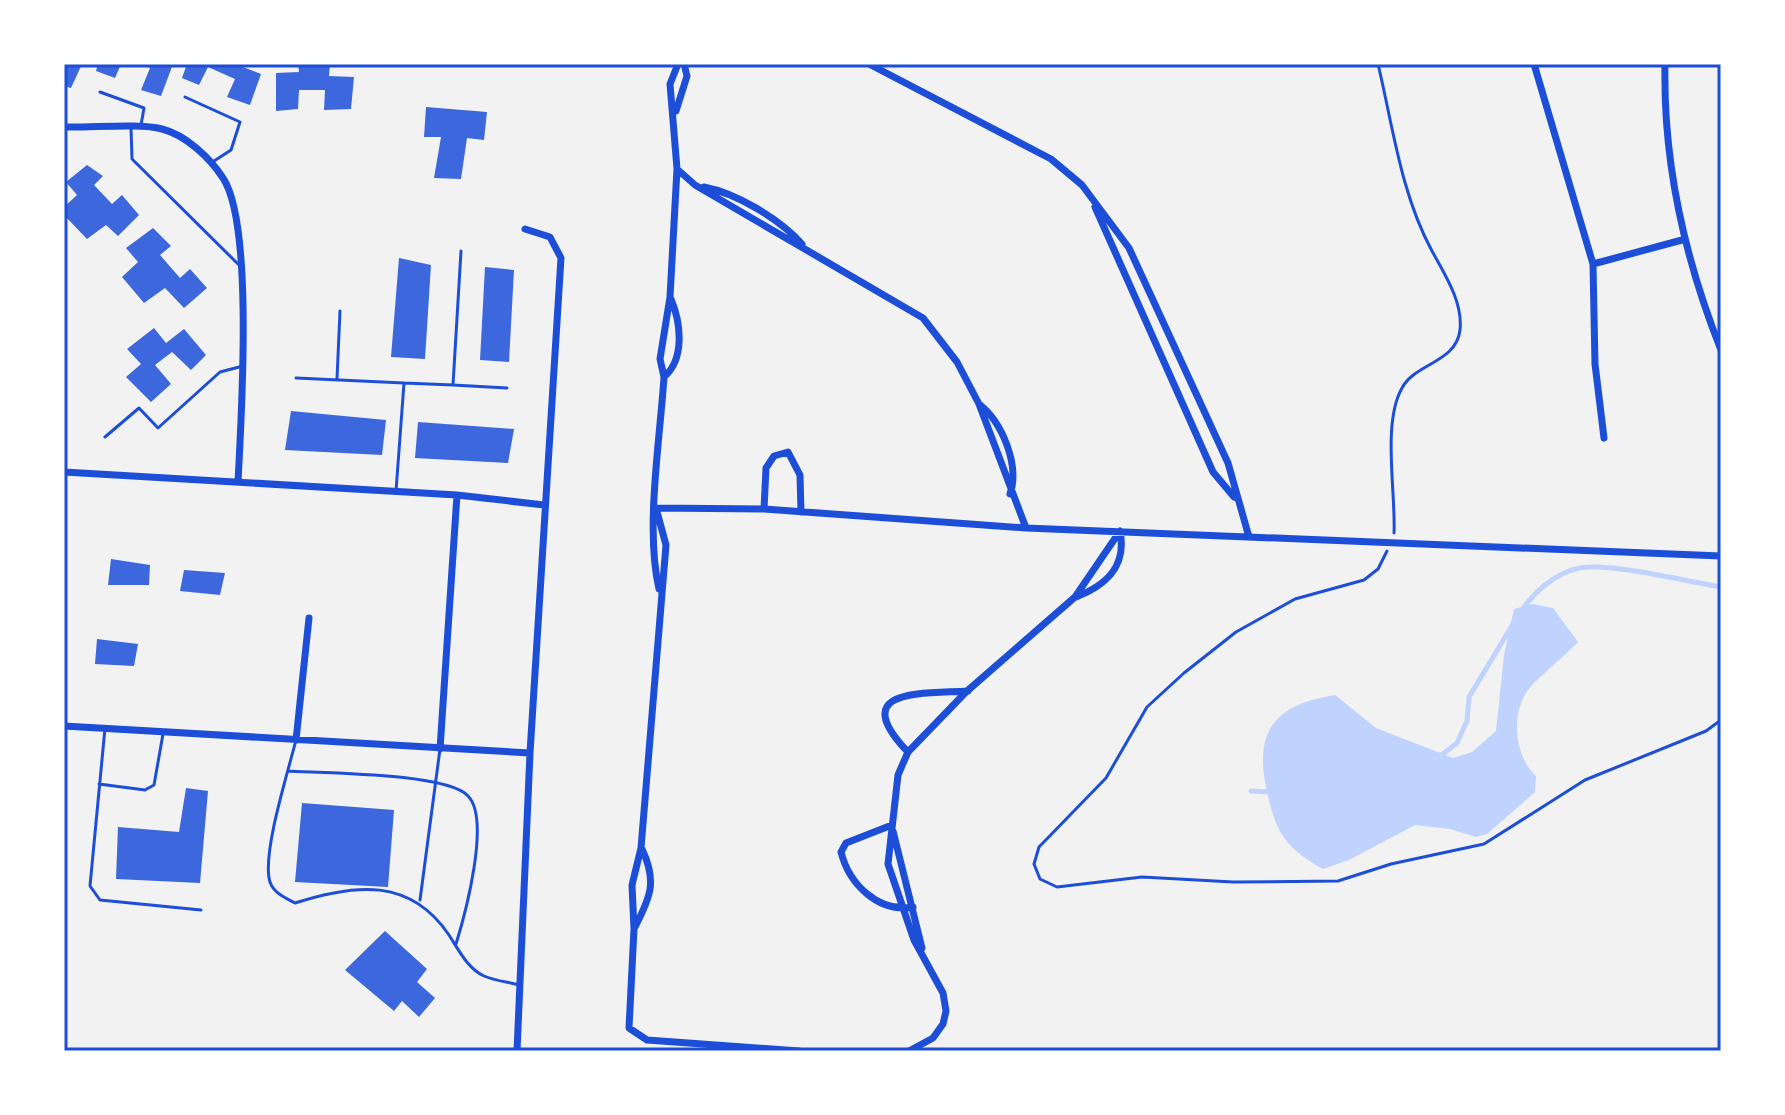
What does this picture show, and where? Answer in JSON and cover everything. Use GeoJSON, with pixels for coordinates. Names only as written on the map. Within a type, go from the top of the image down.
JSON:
{"type":"FeatureCollection","features":[{"type":"Feature","properties":{"kind":"street"},"geometry":{"type":"LineString","coordinates":[[660,595],[652,559],[664,377],[660,359],[670,297],[677,169],[675,113],[670,84],[678,64]]}},
{"type":"Feature","properties":{"kind":"street"},"geometry":{"type":"LineString","coordinates":[[675,113],[683,97],[687,76],[684,64]]}},
{"type":"Feature","properties":{"kind":"street"},"geometry":{"type":"LineString","coordinates":[[869,64],[1051,159],[1082,185],[1129,248],[1228,463],[1249,537]]}},
{"type":"Feature","properties":{"kind":"street"},"geometry":{"type":"LineString","coordinates":[[1534,64],[1593,264],[1595,364],[1604,438]]}},
{"type":"Feature","properties":{"kind":"street"},"geometry":{"type":"LineString","coordinates":[[1665,64],[1664,120],[1682,240],[1721,350]]}},
{"type":"Feature","properties":{"kind":"street"},"geometry":{"type":"LineString","coordinates":[[64,127],[162,129],[198,148],[225,179],[238,226],[243,366],[238,482]]}},
{"type":"Feature","properties":{"kind":"street"},"geometry":{"type":"LineString","coordinates":[[677,169],[695,185],[923,318],[957,362],[979,404],[1010,494],[1026,528]]}},
{"type":"Feature","properties":{"kind":"street"},"geometry":{"type":"LineString","coordinates":[[1082,185],[1103,220],[1213,472],[1236,499]]}},
{"type":"Feature","properties":{"kind":"street"},"geometry":{"type":"LineString","coordinates":[[517,1051],[530,753],[561,258],[550,237],[525,229]]}},
{"type":"Feature","properties":{"kind":"street"},"geometry":{"type":"LineString","coordinates":[[1593,264],[1682,240]]}},
{"type":"Feature","properties":{"kind":"street"},"geometry":{"type":"LineString","coordinates":[[664,377],[675,367],[678,349],[677,313],[670,297]]}},
{"type":"Feature","properties":{"kind":"street"},"geometry":{"type":"LineString","coordinates":[[1712,327],[1721,323]]}},
{"type":"Feature","properties":{"kind":"street"},"geometry":{"type":"LineString","coordinates":[[1170,375],[1185,369]]}},
{"type":"Feature","properties":{"kind":"street"},"geometry":{"type":"LineString","coordinates":[[764,509],[766,468],[774,456],[788,452],[796,461],[800,475],[801,512]]}},
{"type":"Feature","properties":{"kind":"street"},"geometry":{"type":"LineString","coordinates":[[64,472],[457,495],[544,505]]}},
{"type":"Feature","properties":{"kind":"street"},"geometry":{"type":"LineString","coordinates":[[440,749],[457,495]]}},
{"type":"Feature","properties":{"kind":"street"},"geometry":{"type":"LineString","coordinates":[[656,508],[764,509],[1026,528],[1721,556]]}},
{"type":"Feature","properties":{"kind":"street"},"geometry":{"type":"LineString","coordinates":[[656,508],[666,545],[641,848],[632,885],[634,929],[629,1028],[647,1040],[799,1051]]}},
{"type":"Feature","properties":{"kind":"street"},"geometry":{"type":"LineString","coordinates":[[909,1051],[933,1038],[943,1024],[946,1011],[943,993],[901,909],[888,864],[898,775],[908,752],[968,691],[1075,597],[1120,531]]}},
{"type":"Feature","properties":{"kind":"street"},"geometry":{"type":"LineString","coordinates":[[1075,597],[1095,589],[1119,565],[1124,550],[1120,531]]}},
{"type":"Feature","properties":{"kind":"street"},"geometry":{"type":"LineString","coordinates":[[296,740],[309,618]]}},
{"type":"Feature","properties":{"kind":"street"},"geometry":{"type":"LineString","coordinates":[[908,752],[885,721],[884,713],[889,702],[903,695],[968,691]]}},
{"type":"Feature","properties":{"kind":"street"},"geometry":{"type":"LineString","coordinates":[[64,726],[530,753]]}},
{"type":"Feature","properties":{"kind":"street"},"geometry":{"type":"LineString","coordinates":[[892,825],[924,958]]}},
{"type":"Feature","properties":{"kind":"street"},"geometry":{"type":"LineString","coordinates":[[892,825],[846,843],[841,852],[844,864],[861,888],[879,904],[901,909],[913,907]]}},
{"type":"Feature","properties":{"kind":"street"},"geometry":{"type":"LineString","coordinates":[[634,929],[651,891],[652,871],[641,848]]}},
{"type":"Feature","properties":{"kind":"lane"},"geometry":{"type":"LineString","coordinates":[[100,92],[144,108],[136,128],[132,159],[239,265]]}},
{"type":"Feature","properties":{"kind":"lane"},"geometry":{"type":"LineString","coordinates":[[185,97],[240,122],[231,150],[211,164]]}},
{"type":"Feature","properties":{"kind":"lane"},"geometry":{"type":"LineString","coordinates":[[453,385],[461,251]]}},
{"type":"Feature","properties":{"kind":"lane"},"geometry":{"type":"LineString","coordinates":[[337,380],[340,311]]}},
{"type":"Feature","properties":{"kind":"lane"},"geometry":{"type":"LineString","coordinates":[[105,437],[139,408],[158,428],[220,372],[243,366]]}},
{"type":"Feature","properties":{"kind":"lane"},"geometry":{"type":"LineString","coordinates":[[296,378],[507,388]]}},
{"type":"Feature","properties":{"kind":"lane"},"geometry":{"type":"LineString","coordinates":[[396,491],[404,383]]}},
{"type":"Feature","properties":{"kind":"lane"},"geometry":{"type":"LineString","coordinates":[[105,728],[90,886],[100,900],[201,910]]}},
{"type":"Feature","properties":{"kind":"lane"},"geometry":{"type":"LineString","coordinates":[[99,784],[145,790],[154,785],[164,732]]}},
{"type":"Feature","properties":{"kind":"lane"},"geometry":{"type":"LineString","coordinates":[[296,740],[270,865],[269,879],[278,894],[295,903],[334,890],[399,893],[419,902],[468,964],[482,976],[520,985]]}},
{"type":"Feature","properties":{"kind":"lane"},"geometry":{"type":"LineString","coordinates":[[419,902],[440,749]]}},
{"type":"Feature","properties":{"kind":"lane"},"geometry":{"type":"LineString","coordinates":[[288,771],[436,783],[469,796],[477,815],[472,890],[456,946]]}},
{"type":"Feature","properties":{"kind":"path"},"geometry":{"type":"LineString","coordinates":[[1378,64],[1417,222],[1453,290],[1460,318],[1460,334],[1446,356],[1414,373],[1398,395],[1393,423],[1394,533],[1391,542],[1378,569],[1364,580],[1295,599],[1236,632],[1147,707],[1106,778],[1039,847],[1034,864],[1040,879],[1057,887],[1142,877],[1233,882],[1338,881],[1391,864],[1484,844],[1585,780],[1706,731],[1721,720]]}},
{"type":"Feature","properties":{"kind":"water"},"geometry":{"type":"Polygon","coordinates":[[[1533,604],[1553,608],[1578,642],[1532,685],[1522,700],[1517,735],[1523,758],[1536,776],[1535,792],[1487,834],[1476,837],[1450,829],[1415,825],[1349,860],[1323,869],[1298,853],[1277,826],[1266,787],[1264,749],[1275,722],[1298,705],[1335,695],[1376,728],[1453,758],[1472,752],[1496,731],[1504,655],[1514,609],[1533,604]]]}},
{"type":"Feature","properties":{"kind":"building"},"geometry":{"type":"Polygon","coordinates":[[[64,64],[82,64],[71,88],[64,86],[64,64]]]}},
{"type":"Feature","properties":{"kind":"building"},"geometry":{"type":"Polygon","coordinates":[[[98,64],[121,64],[115,78],[96,71],[98,64]]]}},
{"type":"Feature","properties":{"kind":"building"},"geometry":{"type":"Polygon","coordinates":[[[141,64],[173,64],[161,96],[141,90],[150,68],[141,64]]]}},
{"type":"Feature","properties":{"kind":"building"},"geometry":{"type":"Polygon","coordinates":[[[187,64],[244,64],[243,67],[261,74],[250,105],[227,97],[235,79],[208,67],[199,85],[182,78],[187,64]]]}},
{"type":"Feature","properties":{"kind":"building"},"geometry":{"type":"Polygon","coordinates":[[[298,64],[330,64],[329,76],[354,77],[351,109],[324,110],[325,90],[299,90],[298,109],[276,111],[276,73],[299,72],[298,64]]]}},
{"type":"Feature","properties":{"kind":"building"},"geometry":{"type":"Polygon","coordinates":[[[426,107],[487,112],[484,140],[467,138],[461,179],[434,178],[441,137],[424,137],[426,107]]]}},
{"type":"Feature","properties":{"kind":"building"},"geometry":{"type":"Polygon","coordinates":[[[87,165],[103,176],[94,185],[112,204],[122,195],[139,215],[118,236],[106,225],[87,239],[64,215],[64,207],[77,195],[66,182],[87,165]]]}},
{"type":"Feature","properties":{"kind":"building"},"geometry":{"type":"Polygon","coordinates":[[[153,228],[171,246],[160,255],[180,278],[190,269],[207,288],[184,308],[165,288],[144,303],[122,277],[138,262],[126,248],[153,228]]]}},
{"type":"Feature","properties":{"kind":"building"},"geometry":{"type":"Polygon","coordinates":[[[399,258],[431,265],[425,359],[391,357],[399,258]]]}},
{"type":"Feature","properties":{"kind":"building"},"geometry":{"type":"Polygon","coordinates":[[[485,267],[514,270],[509,362],[480,360],[485,267]]]}},
{"type":"Feature","properties":{"kind":"building"},"geometry":{"type":"Polygon","coordinates":[[[154,328],[166,343],[184,329],[206,355],[191,370],[172,352],[155,365],[171,384],[151,402],[126,377],[141,364],[127,349],[154,328]]]}},
{"type":"Feature","properties":{"kind":"building"},"geometry":{"type":"Polygon","coordinates":[[[291,411],[386,420],[382,455],[285,450],[291,411]]]}},
{"type":"Feature","properties":{"kind":"building"},"geometry":{"type":"Polygon","coordinates":[[[418,422],[514,429],[508,463],[415,458],[418,422]]]}},
{"type":"Feature","properties":{"kind":"building"},"geometry":{"type":"Polygon","coordinates":[[[111,559],[150,565],[149,585],[108,585],[111,559]]]}},
{"type":"Feature","properties":{"kind":"building"},"geometry":{"type":"Polygon","coordinates":[[[184,570],[225,573],[220,595],[180,591],[184,570]]]}},
{"type":"Feature","properties":{"kind":"building"},"geometry":{"type":"Polygon","coordinates":[[[97,639],[138,644],[134,666],[95,664],[97,639]]]}},
{"type":"Feature","properties":{"kind":"building"},"geometry":{"type":"Polygon","coordinates":[[[186,788],[208,791],[200,883],[116,879],[118,827],[179,832],[186,788]]]}},
{"type":"Feature","properties":{"kind":"building"},"geometry":{"type":"Polygon","coordinates":[[[302,803],[394,810],[388,887],[295,882],[302,803]]]}},
{"type":"Feature","properties":{"kind":"building"},"geometry":{"type":"Polygon","coordinates":[[[385,931],[427,969],[417,982],[435,998],[419,1017],[402,1001],[394,1011],[345,970],[385,931]]]}},
{"type":"Feature","properties":{"kind":"waterway"},"geometry":{"type":"LineString","coordinates":[[1523,609],[1552,580],[1580,568],[1620,569],[1721,587]]}},
{"type":"Feature","properties":{"kind":"waterway"},"geometry":{"type":"LineString","coordinates":[[1438,758],[1457,743],[1467,721],[1469,697],[1513,624]]}},
{"type":"Feature","properties":{"kind":"waterway"},"geometry":{"type":"LineString","coordinates":[[1251,791],[1271,792]]}}]}
